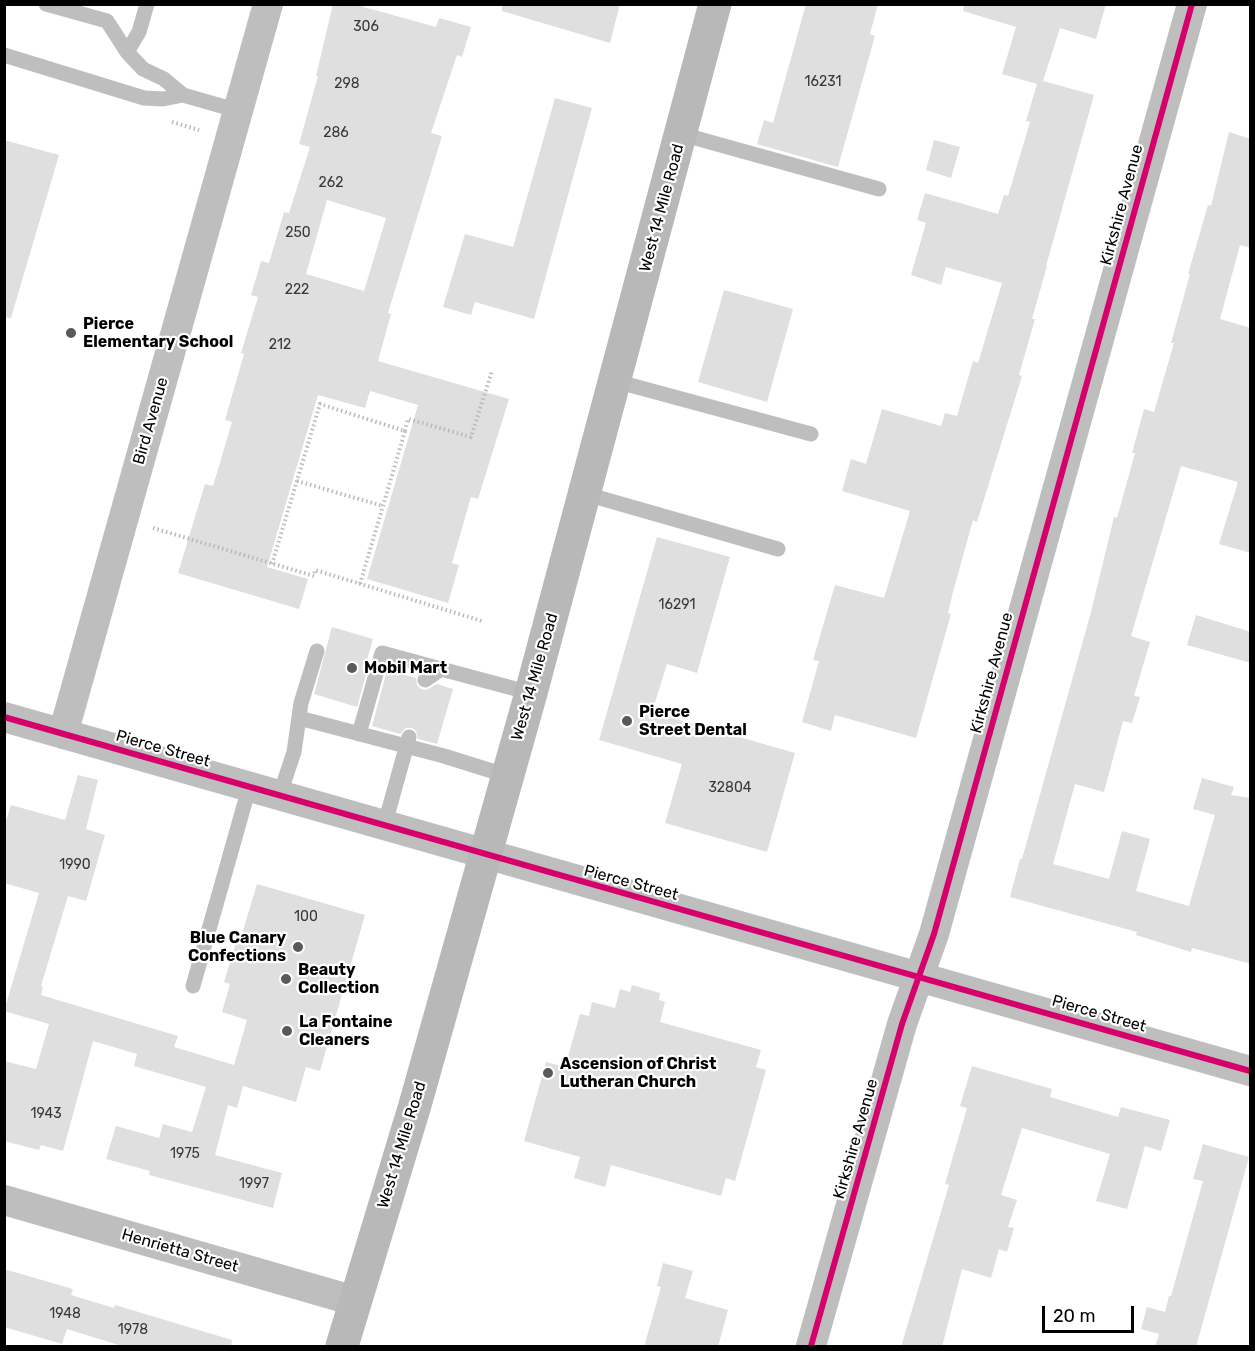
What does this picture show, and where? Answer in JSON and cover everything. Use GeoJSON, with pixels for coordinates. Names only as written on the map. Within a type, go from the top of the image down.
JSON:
{"type":"FeatureCollection","features":[{"type":"Feature","properties":{"kind":"main road","name":"West 14 Mile Road"},"geometry":{"type":"LineString","coordinates":[[342,1347],[415,1105],[508,776],[586,494],[715,4]]}},
{"type":"Feature","properties":{"kind":"street","name":"Bird Avenue"},"geometry":{"type":"LineString","coordinates":[[63,734],[268,4]]}},
{"type":"Feature","properties":{"kind":"street","name":"Kirkshire Avenue"},"geometry":{"type":"LineString","coordinates":[[811,1347],[902,1024],[921,976],[934,933],[1192,4]]}},
{"type":"Feature","properties":{"kind":"street","name":"Pierce Street"},"geometry":{"type":"LineString","coordinates":[[4,717],[542,872],[921,976],[1251,1071]]}},
{"type":"Feature","properties":{"kind":"street","name":"Henrietta Street"},"geometry":{"type":"LineString","coordinates":[[4,1200],[355,1301]]}},
{"type":"Feature","properties":{"kind":"lane"},"geometry":{"type":"LineString","coordinates":[[46,4],[107,21],[127,52],[143,69],[164,79],[183,95],[239,111]]}},
{"type":"Feature","properties":{"kind":"lane"},"geometry":{"type":"LineString","coordinates":[[127,52],[139,32],[147,4]]}},
{"type":"Feature","properties":{"kind":"lane"},"geometry":{"type":"LineString","coordinates":[[4,56],[144,98],[163,99],[183,95]]}},
{"type":"Feature","properties":{"kind":"lane"},"geometry":{"type":"LineString","coordinates":[[681,135],[879,189]]}},
{"type":"Feature","properties":{"kind":"lane"},"geometry":{"type":"LineString","coordinates":[[615,381],[811,434]]}},
{"type":"Feature","properties":{"kind":"lane"},"geometry":{"type":"LineString","coordinates":[[586,494],[778,549]]}},
{"type":"Feature","properties":{"kind":"lane"},"geometry":{"type":"LineString","coordinates":[[279,797],[294,752],[301,703],[317,651]]}},
{"type":"Feature","properties":{"kind":"lane"},"geometry":{"type":"LineString","coordinates":[[359,734],[382,653],[531,693]]}},
{"type":"Feature","properties":{"kind":"lane"},"geometry":{"type":"LineString","coordinates":[[425,680],[441,669]]}},
{"type":"Feature","properties":{"kind":"lane"},"geometry":{"type":"LineString","coordinates":[[299,718],[359,734],[407,741],[508,776]]}},
{"type":"Feature","properties":{"kind":"lane"},"geometry":{"type":"LineString","coordinates":[[384,827],[407,741]]}},
{"type":"Feature","properties":{"kind":"lane"},"geometry":{"type":"LineString","coordinates":[[193,986],[249,788]]}},
{"type":"Feature","properties":{"kind":"path"},"geometry":{"type":"LineString","coordinates":[[360,584],[408,419],[471,437],[492,371]]}},
{"type":"Feature","properties":{"kind":"path"},"geometry":{"type":"LineString","coordinates":[[272,564],[320,404],[405,431]]}},
{"type":"Feature","properties":{"kind":"path"},"geometry":{"type":"LineString","coordinates":[[297,481],[383,507]]}},
{"type":"Feature","properties":{"kind":"path"},"geometry":{"type":"LineString","coordinates":[[152,528],[314,576],[315,570],[482,621]]}},
{"type":"Feature","properties":{"kind":"building"},"geometry":{"type":"Polygon","coordinates":[[[333,4],[353,4],[436,27],[439,18],[471,27],[462,57],[457,55],[431,133],[442,136],[388,313],[391,314],[378,361],[509,399],[478,499],[471,497],[452,563],[459,565],[448,603],[367,579],[418,405],[370,391],[365,408],[318,395],[267,567],[308,579],[299,609],[178,573],[205,484],[213,486],[232,422],[225,420],[244,354],[241,353],[258,297],[251,295],[261,261],[269,263],[284,212],[289,213],[310,147],[299,144],[318,76],[316,76],[333,4]],[[327,200],[306,274],[364,291],[386,218],[327,200]]]}},
{"type":"Feature","properties":{"kind":"building"},"geometry":{"type":"Polygon","coordinates":[[[502,4],[620,4],[610,43],[502,11],[502,4]]]}},
{"type":"Feature","properties":{"kind":"building"},"geometry":{"type":"Polygon","coordinates":[[[806,4],[878,4],[870,34],[875,36],[838,167],[757,144],[764,120],[773,123],[806,4]]]}},
{"type":"Feature","properties":{"kind":"building"},"geometry":{"type":"Polygon","coordinates":[[[964,4],[1106,4],[1096,39],[1060,28],[1043,81],[1094,95],[1032,319],[1035,319],[1019,375],[1022,376],[977,522],[973,520],[948,613],[951,614],[916,738],[835,715],[831,731],[802,722],[819,661],[813,660],[835,585],[884,598],[910,511],[842,491],[851,459],[866,464],[882,409],[941,426],[945,413],[957,416],[973,361],[978,363],[1002,283],[946,267],[941,285],[911,275],[926,223],[917,220],[925,193],[998,214],[1004,195],[1008,196],[1030,122],[1026,121],[1037,84],[1002,74],[1016,27],[963,11],[964,4]]]}},
{"type":"Feature","properties":{"kind":"building"},"geometry":{"type":"Polygon","coordinates":[[[555,98],[592,108],[534,319],[475,302],[471,315],[443,307],[465,234],[513,247],[555,98]]]}},
{"type":"Feature","properties":{"kind":"building"},"geometry":{"type":"Polygon","coordinates":[[[1229,132],[1251,139],[1251,248],[1240,245],[1220,319],[1251,328],[1251,553],[1219,544],[1238,482],[1181,466],[1131,636],[1150,642],[1134,696],[1140,697],[1132,723],[1123,721],[1104,792],[1075,784],[1053,864],[1109,879],[1122,831],[1150,839],[1136,891],[1189,906],[1215,815],[1193,809],[1202,778],[1234,787],[1231,795],[1251,798],[1251,964],[1192,948],[1191,952],[1136,935],[1137,932],[1010,897],[1091,612],[1114,517],[1117,518],[1135,453],[1132,453],[1144,409],[1154,412],[1174,343],[1171,343],[1190,274],[1188,274],[1208,205],[1211,206],[1229,132]]]}},
{"type":"Feature","properties":{"kind":"building"},"geometry":{"type":"Polygon","coordinates":[[[4,140],[59,155],[11,318],[4,317],[4,140]]]}},
{"type":"Feature","properties":{"kind":"building"},"geometry":{"type":"Polygon","coordinates":[[[934,140],[960,147],[951,178],[926,170],[934,140]]]}},
{"type":"Feature","properties":{"kind":"building"},"geometry":{"type":"Polygon","coordinates":[[[724,290],[793,309],[767,402],[698,382],[724,290]]]}},
{"type":"Feature","properties":{"kind":"building"},"geometry":{"type":"Polygon","coordinates":[[[657,537],[730,557],[697,673],[667,664],[652,712],[795,753],[767,852],[665,823],[682,764],[599,740],[657,537]]]}},
{"type":"Feature","properties":{"kind":"building"},"geometry":{"type":"Polygon","coordinates":[[[1196,615],[1251,632],[1251,663],[1187,645],[1196,615]]]}},
{"type":"Feature","properties":{"kind":"building"},"geometry":{"type":"Polygon","coordinates":[[[332,627],[373,639],[367,660],[370,661],[357,707],[314,694],[332,627]]]}},
{"type":"Feature","properties":{"kind":"building"},"geometry":{"type":"Polygon","coordinates":[[[387,670],[416,678],[417,685],[421,689],[426,690],[437,684],[453,689],[437,744],[418,739],[416,731],[412,728],[406,728],[400,734],[372,726],[387,670]]]}},
{"type":"Feature","properties":{"kind":"building"},"geometry":{"type":"Polygon","coordinates":[[[78,775],[98,780],[86,829],[105,835],[86,901],[68,896],[41,986],[43,987],[41,995],[178,1036],[174,1047],[234,1065],[247,1020],[222,1012],[230,984],[224,982],[236,943],[239,944],[257,884],[365,915],[320,1071],[306,1067],[296,1102],[243,1086],[237,1108],[228,1105],[215,1155],[282,1173],[273,1208],[149,1175],[150,1171],[106,1159],[116,1126],[159,1138],[163,1124],[192,1132],[206,1087],[134,1066],[137,1054],[93,1041],[63,1151],[41,1145],[39,1150],[4,1141],[4,1061],[36,1069],[49,1024],[4,1011],[39,893],[4,883],[4,827],[11,805],[65,820],[78,775]]]}},
{"type":"Feature","properties":{"kind":"building","name":"Ascension of Christ Lutheran Church"},"geometry":{"type":"Polygon","coordinates":[[[632,985],[660,993],[659,1000],[665,1002],[660,1022],[761,1050],[756,1067],[766,1070],[735,1181],[726,1178],[721,1196],[611,1165],[605,1187],[574,1178],[580,1157],[524,1141],[546,1062],[565,1067],[580,1014],[589,1016],[592,1002],[615,1008],[620,989],[630,992],[632,985]]]}},
{"type":"Feature","properties":{"kind":"building"},"geometry":{"type":"Polygon","coordinates":[[[972,1066],[1052,1089],[1050,1097],[1118,1117],[1121,1107],[1170,1120],[1161,1151],[1145,1146],[1127,1209],[1096,1201],[1110,1154],[1022,1128],[1001,1195],[1017,1200],[1008,1227],[1014,1228],[1007,1252],[999,1249],[991,1278],[962,1269],[942,1347],[901,1347],[949,1185],[945,1184],[967,1108],[960,1106],[972,1066]]]}},
{"type":"Feature","properties":{"kind":"building"},"geometry":{"type":"Polygon","coordinates":[[[1203,1144],[1249,1157],[1196,1347],[1155,1347],[1159,1334],[1141,1329],[1147,1307],[1165,1312],[1169,1296],[1171,1296],[1203,1181],[1193,1179],[1203,1144]]]}},
{"type":"Feature","properties":{"kind":"building"},"geometry":{"type":"Polygon","coordinates":[[[663,1263],[693,1271],[685,1298],[728,1310],[718,1347],[644,1347],[661,1287],[657,1286],[663,1263]]]}},
{"type":"Feature","properties":{"kind":"building"},"geometry":{"type":"Polygon","coordinates":[[[4,1269],[73,1289],[71,1295],[114,1308],[115,1305],[232,1340],[231,1347],[125,1347],[67,1329],[62,1344],[4,1327],[4,1269]]]}},
{"type":"Feature","properties":{"kind":"cycle path"},"geometry":{"type":"LineString","coordinates":[[811,1346],[902,1024],[934,934],[1192,4]]}},
{"type":"Feature","properties":{"kind":"cycle path"},"geometry":{"type":"LineString","coordinates":[[4,717],[1250,1071]]}},
{"type":"Feature","properties":{"kind":"place","name":"Pierce Elementary School"},"geometry":{"type":"Point","coordinates":[71,333]}},
{"type":"Feature","properties":{"kind":"place","name":"Mobil Mart"},"geometry":{"type":"Point","coordinates":[352,668]}},
{"type":"Feature","properties":{"kind":"place","name":"Pierce Street Dental"},"geometry":{"type":"Point","coordinates":[627,721]}},
{"type":"Feature","properties":{"kind":"place","name":"Blue Canary Confections"},"geometry":{"type":"Point","coordinates":[298,947]}},
{"type":"Feature","properties":{"kind":"place","name":"Beauty Collection"},"geometry":{"type":"Point","coordinates":[286,979]}},
{"type":"Feature","properties":{"kind":"place","name":"La Fontaine Cleaners"},"geometry":{"type":"Point","coordinates":[287,1031]}},
{"type":"Feature","properties":{"kind":"place","name":"Ascension of Christ Lutheran Church"},"geometry":{"type":"Point","coordinates":[548,1073]}}]}
